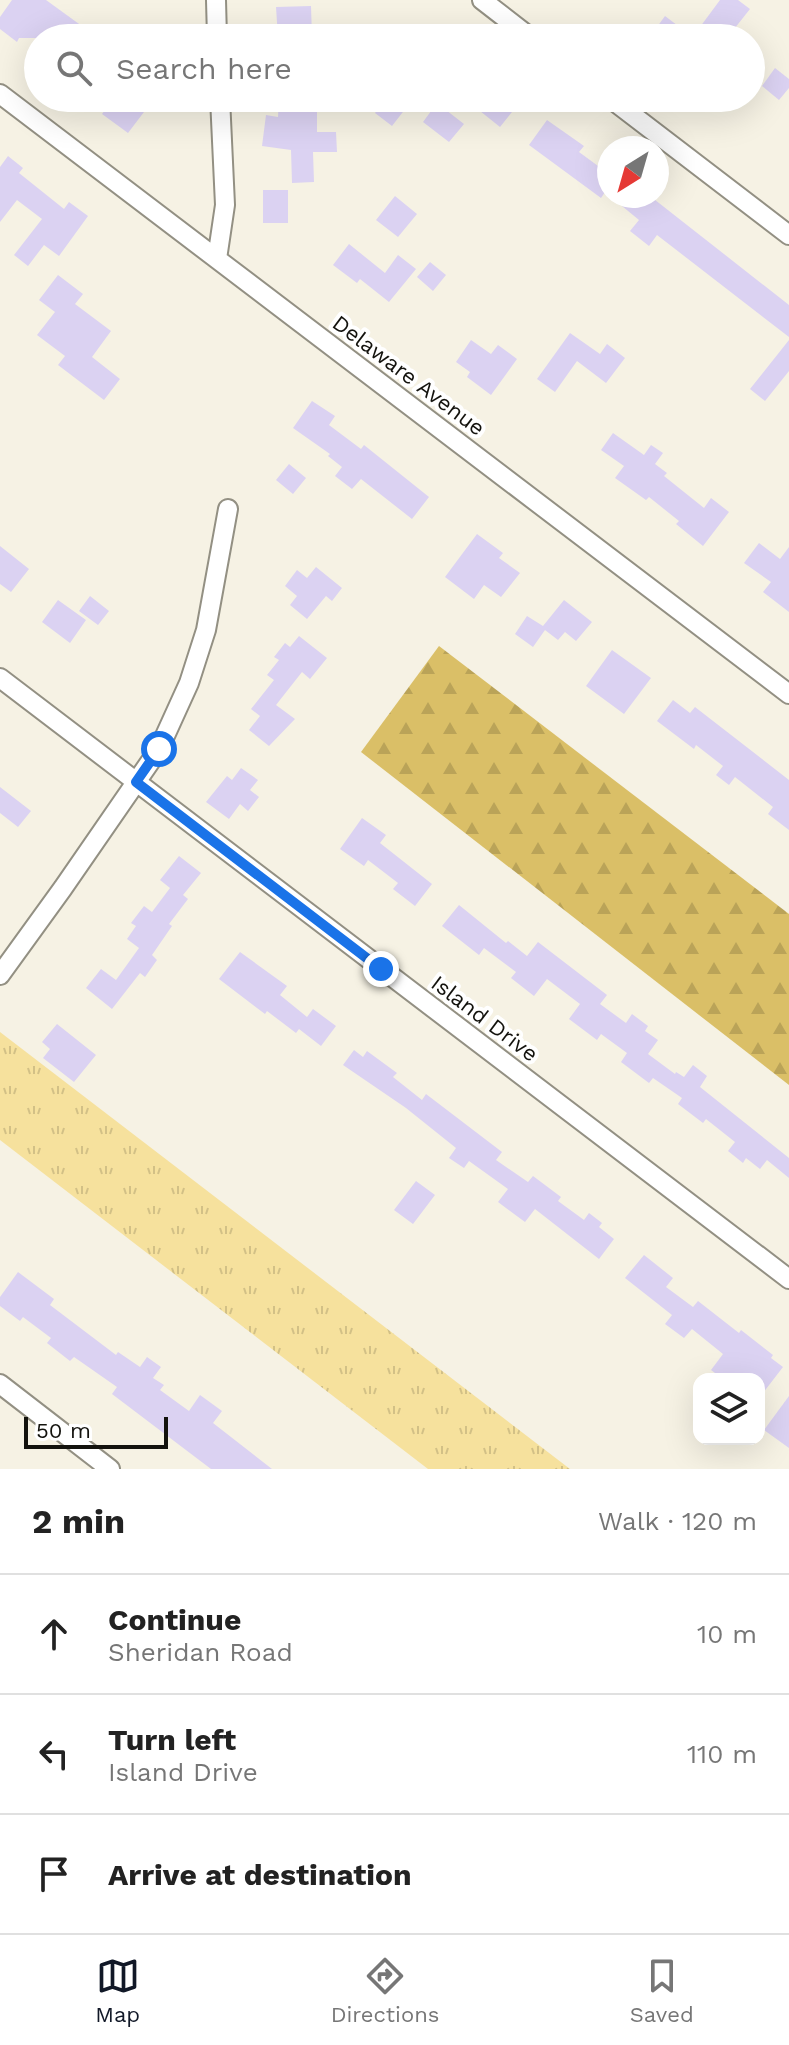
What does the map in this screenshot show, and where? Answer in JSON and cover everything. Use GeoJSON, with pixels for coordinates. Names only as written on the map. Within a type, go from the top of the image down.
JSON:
{"type":"FeatureCollection","features":[{"type":"Feature","properties":{"kind":"street"},"geometry":{"type":"LineString","coordinates":[[216,0],[217,24]]}},
{"type":"Feature","properties":{"kind":"street"},"geometry":{"type":"LineString","coordinates":[[482,0],[513,24]]}},
{"type":"Feature","properties":{"kind":"street","name":"Delaware Avenue"},"geometry":{"type":"LineString","coordinates":[[0,94],[789,694]]}},
{"type":"Feature","properties":{"kind":"street"},"geometry":{"type":"LineString","coordinates":[[217,259],[225,205],[221,112]]}},
{"type":"Feature","properties":{"kind":"street"},"geometry":{"type":"LineString","coordinates":[[628,112],[789,235]]}},
{"type":"Feature","properties":{"kind":"street"},"geometry":{"type":"LineString","coordinates":[[0,975],[159,749],[189,683],[202,644],[228,509]]}},
{"type":"Feature","properties":{"kind":"street","name":"Island Drive"},"geometry":{"type":"LineString","coordinates":[[0,678],[789,1279]]}},
{"type":"Feature","properties":{"kind":"street"},"geometry":{"type":"LineString","coordinates":[[0,1384],[110,1469]]}},
{"type":"Feature","properties":{"kind":"green space"},"geometry":{"type":"Polygon","coordinates":[[[439,646],[789,914],[789,1085],[361,752],[439,646]]]}},
{"type":"Feature","properties":{"kind":"green space"},"geometry":{"type":"Polygon","coordinates":[[[0,1032],[570,1469],[428,1469],[0,1140],[0,1032]]]}},
{"type":"Feature","properties":{"kind":"building"},"geometry":{"type":"Polygon","coordinates":[[[12,0],[46,0],[79,24],[24,24],[24,38],[19,38],[17,42],[0,29],[0,17],[12,0]]]}},
{"type":"Feature","properties":{"kind":"building"},"geometry":{"type":"Polygon","coordinates":[[[720,0],[738,0],[750,9],[738,24],[702,24],[720,0]]]}},
{"type":"Feature","properties":{"kind":"building"},"geometry":{"type":"Polygon","coordinates":[[[311,6],[312,24],[277,24],[276,7],[311,6]]]}},
{"type":"Feature","properties":{"kind":"building"},"geometry":{"type":"Polygon","coordinates":[[[665,16],[676,24],[659,24],[665,16]]]}},
{"type":"Feature","properties":{"kind":"building"},"geometry":{"type":"Polygon","coordinates":[[[775,68],[789,79],[789,88],[779,100],[765,88],[765,82],[775,68]]]}},
{"type":"Feature","properties":{"kind":"building"},"geometry":{"type":"Polygon","coordinates":[[[104,112],[144,112],[128,133],[102,114],[104,112]]]}},
{"type":"Feature","properties":{"kind":"building"},"geometry":{"type":"Polygon","coordinates":[[[278,112],[317,112],[317,132],[336,132],[337,152],[313,152],[314,182],[292,183],[291,150],[262,146],[266,115],[278,117],[278,112]]]}},
{"type":"Feature","properties":{"kind":"building"},"geometry":{"type":"Polygon","coordinates":[[[376,112],[403,112],[392,126],[376,112]]]}},
{"type":"Feature","properties":{"kind":"building"},"geometry":{"type":"Polygon","coordinates":[[[430,112],[449,112],[464,124],[449,142],[423,122],[430,112]]]}},
{"type":"Feature","properties":{"kind":"building"},"geometry":{"type":"Polygon","coordinates":[[[481,112],[512,112],[500,127],[481,112]]]}},
{"type":"Feature","properties":{"kind":"building"},"geometry":{"type":"Polygon","coordinates":[[[547,120],[584,146],[579,152],[597,165],[597,195],[529,145],[547,120]]]}},
{"type":"Feature","properties":{"kind":"building"},"geometry":{"type":"Polygon","coordinates":[[[8,156],[23,168],[19,173],[64,209],[69,202],[88,216],[59,256],[44,245],[28,266],[14,255],[42,219],[17,200],[0,222],[0,167],[8,156]]]}},
{"type":"Feature","properties":{"kind":"building"},"geometry":{"type":"Polygon","coordinates":[[[263,190],[288,190],[288,223],[263,223],[263,190]]]}},
{"type":"Feature","properties":{"kind":"building"},"geometry":{"type":"Polygon","coordinates":[[[395,196],[417,214],[398,237],[376,220],[395,196]]]}},
{"type":"Feature","properties":{"kind":"building"},"geometry":{"type":"Polygon","coordinates":[[[624,208],[665,208],[789,305],[789,337],[657,235],[649,246],[630,231],[639,220],[624,208]]]}},
{"type":"Feature","properties":{"kind":"building"},"geometry":{"type":"Polygon","coordinates":[[[349,244],[385,273],[398,255],[416,269],[389,302],[360,279],[357,283],[333,265],[349,244]]]}},
{"type":"Feature","properties":{"kind":"building"},"geometry":{"type":"Polygon","coordinates":[[[430,262],[446,275],[433,291],[417,277],[430,262]]]}},
{"type":"Feature","properties":{"kind":"building"},"geometry":{"type":"Polygon","coordinates":[[[58,275],[83,294],[75,304],[111,331],[92,357],[120,379],[104,400],[58,365],[65,356],[37,335],[55,312],[39,300],[58,275]]]}},
{"type":"Feature","properties":{"kind":"building"},"geometry":{"type":"Polygon","coordinates":[[[570,333],[600,354],[607,344],[625,358],[606,383],[577,361],[555,392],[537,379],[570,333]]]}},
{"type":"Feature","properties":{"kind":"building"},"geometry":{"type":"Polygon","coordinates":[[[471,340],[491,354],[498,345],[517,359],[491,395],[467,377],[470,372],[456,362],[471,340]]]}},
{"type":"Feature","properties":{"kind":"building"},"geometry":{"type":"Polygon","coordinates":[[[789,340],[789,371],[765,401],[750,389],[789,340]]]}},
{"type":"Feature","properties":{"kind":"building"},"geometry":{"type":"Polygon","coordinates":[[[312,401],[335,416],[329,425],[361,449],[364,445],[429,497],[412,519],[361,479],[352,489],[335,476],[342,467],[328,456],[330,454],[293,428],[312,401]]]}},
{"type":"Feature","properties":{"kind":"building"},"geometry":{"type":"Polygon","coordinates":[[[613,433],[644,455],[651,445],[663,453],[655,464],[667,473],[664,476],[704,508],[711,498],[729,512],[703,546],[649,497],[646,500],[615,478],[624,466],[601,450],[613,433]]]}},
{"type":"Feature","properties":{"kind":"building"},"geometry":{"type":"Polygon","coordinates":[[[289,464],[306,478],[293,494],[276,480],[289,464]]]}},
{"type":"Feature","properties":{"kind":"building"},"geometry":{"type":"Polygon","coordinates":[[[477,534],[503,553],[499,558],[520,573],[501,597],[484,585],[474,599],[445,577],[477,534]]]}},
{"type":"Feature","properties":{"kind":"building"},"geometry":{"type":"Polygon","coordinates":[[[759,543],[780,559],[789,547],[789,612],[763,592],[771,582],[744,563],[759,543]]]}},
{"type":"Feature","properties":{"kind":"building"},"geometry":{"type":"Polygon","coordinates":[[[0,546],[29,569],[11,592],[0,584],[0,546]]]}},
{"type":"Feature","properties":{"kind":"building"},"geometry":{"type":"Polygon","coordinates":[[[316,567],[342,588],[332,601],[326,596],[307,619],[290,605],[297,596],[285,586],[297,570],[307,578],[316,567]]]}},
{"type":"Feature","properties":{"kind":"building"},"geometry":{"type":"Polygon","coordinates":[[[90,596],[109,611],[98,625],[79,611],[90,596]]]}},
{"type":"Feature","properties":{"kind":"building"},"geometry":{"type":"Polygon","coordinates":[[[58,600],[86,620],[70,643],[42,622],[58,600]]]}},
{"type":"Feature","properties":{"kind":"building"},"geometry":{"type":"Polygon","coordinates":[[[564,600],[592,622],[576,641],[565,632],[558,640],[545,630],[533,647],[515,634],[527,616],[543,626],[564,600]]]}},
{"type":"Feature","properties":{"kind":"building"},"geometry":{"type":"Polygon","coordinates":[[[299,636],[327,658],[310,679],[302,672],[276,705],[295,719],[269,746],[249,730],[260,716],[251,709],[274,680],[267,675],[279,660],[274,657],[285,643],[290,647],[299,636]]]}},
{"type":"Feature","properties":{"kind":"building"},"geometry":{"type":"Polygon","coordinates":[[[612,650],[651,678],[624,714],[586,686],[612,650]]]}},
{"type":"Feature","properties":{"kind":"building"},"geometry":{"type":"Polygon","coordinates":[[[673,700],[690,713],[695,707],[789,780],[789,830],[768,814],[773,807],[735,777],[729,785],[716,775],[723,766],[657,721],[673,700]]]}},
{"type":"Feature","properties":{"kind":"building"},"geometry":{"type":"Polygon","coordinates":[[[241,768],[258,780],[250,790],[259,797],[248,811],[240,804],[229,819],[206,802],[227,776],[232,780],[241,768]]]}},
{"type":"Feature","properties":{"kind":"building"},"geometry":{"type":"Polygon","coordinates":[[[0,787],[31,811],[18,827],[0,813],[0,787]]]}},
{"type":"Feature","properties":{"kind":"building"},"geometry":{"type":"Polygon","coordinates":[[[362,818],[386,835],[380,843],[432,884],[415,906],[393,889],[398,883],[368,860],[364,866],[340,849],[362,818]]]}},
{"type":"Feature","properties":{"kind":"building"},"geometry":{"type":"Polygon","coordinates":[[[179,856],[201,873],[183,895],[188,899],[169,924],[172,926],[152,955],[157,960],[145,977],[140,973],[112,1009],[86,988],[101,969],[116,980],[139,948],[127,939],[136,926],[131,923],[144,906],[152,912],[170,888],[160,880],[179,856]]]}},
{"type":"Feature","properties":{"kind":"building"},"geometry":{"type":"Polygon","coordinates":[[[459,905],[527,956],[538,942],[607,995],[600,1004],[626,1023],[632,1014],[648,1026],[645,1031],[658,1040],[648,1054],[675,1074],[684,1077],[693,1065],[707,1076],[700,1087],[789,1158],[789,1178],[767,1160],[760,1169],[746,1158],[743,1163],[728,1151],[735,1142],[706,1119],[703,1123],[678,1104],[682,1098],[653,1078],[649,1083],[621,1062],[627,1053],[601,1034],[597,1040],[569,1019],[580,1004],[547,979],[534,996],[511,978],[516,972],[484,948],[479,955],[442,926],[459,905]]]}},
{"type":"Feature","properties":{"kind":"building"},"geometry":{"type":"Polygon","coordinates":[[[240,952],[287,986],[280,995],[307,1017],[313,1009],[336,1026],[321,1046],[299,1029],[296,1033],[267,1011],[265,1014],[219,979],[240,952]]]}},
{"type":"Feature","properties":{"kind":"building"},"geometry":{"type":"Polygon","coordinates":[[[57,1024],[96,1055],[74,1082],[43,1058],[50,1049],[42,1042],[57,1024]]]}},
{"type":"Feature","properties":{"kind":"building"},"geometry":{"type":"Polygon","coordinates":[[[354,1050],[363,1057],[367,1051],[397,1073],[393,1077],[422,1100],[426,1094],[502,1152],[496,1160],[528,1182],[533,1176],[561,1197],[558,1201],[584,1220],[589,1213],[602,1223],[599,1227],[614,1239],[599,1259],[535,1209],[525,1222],[498,1202],[508,1189],[469,1161],[464,1168],[449,1158],[456,1148],[406,1108],[343,1065],[354,1050]]]}},
{"type":"Feature","properties":{"kind":"building"},"geometry":{"type":"Polygon","coordinates":[[[416,1181],[435,1195],[413,1224],[394,1210],[416,1181]]]}},
{"type":"Feature","properties":{"kind":"building"},"geometry":{"type":"Polygon","coordinates":[[[644,1255],[673,1278],[666,1287],[693,1307],[698,1301],[739,1333],[741,1330],[783,1367],[765,1390],[765,1373],[715,1373],[711,1370],[723,1354],[692,1329],[684,1338],[665,1324],[672,1315],[625,1278],[644,1255]]]}},
{"type":"Feature","properties":{"kind":"building"},"geometry":{"type":"Polygon","coordinates":[[[18,1272],[54,1299],[50,1305],[116,1355],[118,1352],[140,1367],[147,1357],[161,1367],[153,1378],[164,1385],[160,1390],[189,1411],[200,1395],[222,1411],[213,1423],[272,1469],[211,1469],[112,1394],[117,1387],[74,1357],[70,1361],[47,1343],[51,1338],[23,1317],[20,1321],[0,1306],[0,1297],[18,1272]]]}},
{"type":"Feature","properties":{"kind":"building"},"geometry":{"type":"Polygon","coordinates":[[[789,1396],[789,1448],[765,1429],[789,1396]]]}},
{"type":"Feature","properties":{"kind":"route"},"geometry":{"type":"LineString","coordinates":[[159,749],[136,782],[381,969]]}}]}
